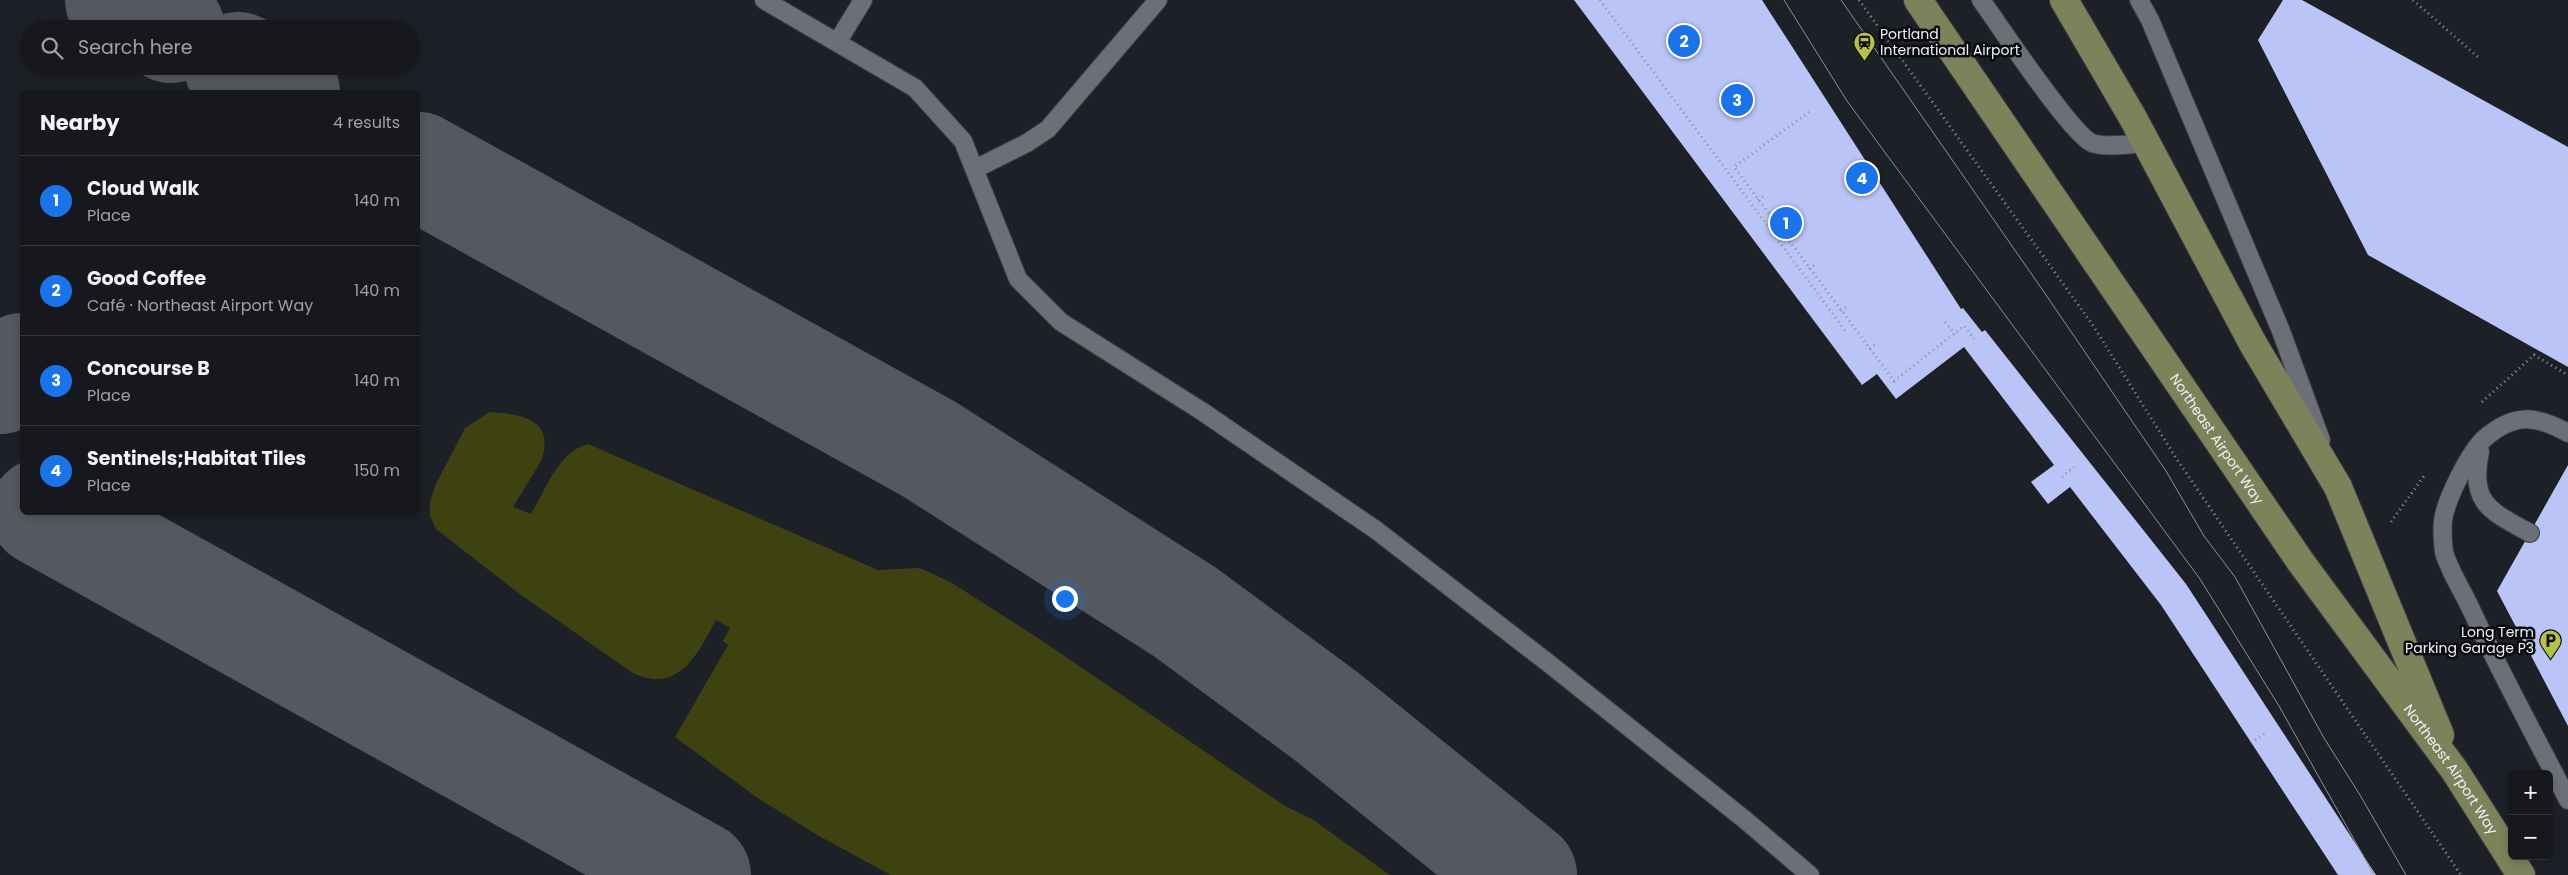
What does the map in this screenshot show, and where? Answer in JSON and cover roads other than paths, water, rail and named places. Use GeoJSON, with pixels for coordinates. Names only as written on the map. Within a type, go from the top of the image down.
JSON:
{"type":"FeatureCollection","features":[{"type":"Feature","properties":{"kind":"main road","name":"Northeast Airport Way"},"geometry":{"type":"LineString","coordinates":[[1918,0],[2300,562],[2455,771],[2521,875]]}},
{"type":"Feature","properties":{"kind":"main road"},"geometry":{"type":"LineString","coordinates":[[2064,0],[2085,33],[2146,143],[2252,342],[2338,487],[2455,771]]}},
{"type":"Feature","properties":{"kind":"lane"},"geometry":{"type":"LineString","coordinates":[[764,0],[838,41],[915,88],[963,141],[1018,279],[1061,322],[1203,412],[1376,530],[1547,662],[1744,819],[1810,875]]}},
{"type":"Feature","properties":{"kind":"lane"},"geometry":{"type":"LineString","coordinates":[[838,41],[863,0]]}},
{"type":"Feature","properties":{"kind":"lane"},"geometry":{"type":"LineString","coordinates":[[975,169],[1027,143],[1048,129],[1158,0]]}},
{"type":"Feature","properties":{"kind":"lane"},"geometry":{"type":"LineString","coordinates":[[1982,0],[2070,123],[2092,143],[2118,145],[2146,143]]}},
{"type":"Feature","properties":{"kind":"lane"},"geometry":{"type":"LineString","coordinates":[[2139,0],[2150,20],[2281,331],[2338,487]]}},
{"type":"Feature","properties":{"kind":"lane"},"geometry":{"type":"LineString","coordinates":[[2150,20],[2156,0]]}},
{"type":"Feature","properties":{"kind":"lane"},"geometry":{"type":"LineString","coordinates":[[2568,434],[2552,424],[2535,418],[2517,419],[2496,429],[2478,444],[2452,494],[2443,521],[2444,552],[2478,624],[2568,800]]}},
{"type":"Feature","properties":{"kind":"lane"},"geometry":{"type":"LineString","coordinates":[[2530,533],[2492,512],[2480,493],[2476,471],[2481,448],[2496,433],[2517,422],[2534,422],[2550,425],[2568,434]]}},
{"type":"Feature","properties":{"kind":"tram line"},"geometry":{"type":"LineString","coordinates":[[1784,0],[1847,101],[2200,579],[2279,706],[2374,875]]}},
{"type":"Feature","properties":{"kind":"tram line"},"geometry":{"type":"LineString","coordinates":[[1841,0],[2044,292],[2166,471],[2204,536],[2235,577],[2324,738],[2360,795],[2406,875]]}},
{"type":"Feature","properties":{"kind":"place","name":"Good Coffee"},"geometry":{"type":"Point","coordinates":[1684,41]}},
{"type":"Feature","properties":{"kind":"place","name":"Portland International Airport"},"geometry":{"type":"Point","coordinates":[1864,61]}},
{"type":"Feature","properties":{"kind":"place","name":"Concourse B"},"geometry":{"type":"Point","coordinates":[1737,100]}},
{"type":"Feature","properties":{"kind":"place","name":"Sentinels;Habitat Tiles"},"geometry":{"type":"Point","coordinates":[1862,178]}},
{"type":"Feature","properties":{"kind":"place","name":"Cloud Walk"},"geometry":{"type":"Point","coordinates":[1786,223]}},
{"type":"Feature","properties":{"kind":"place","name":"Long Term Parking Garage P3"},"geometry":{"type":"Point","coordinates":[2550,659]}}]}
